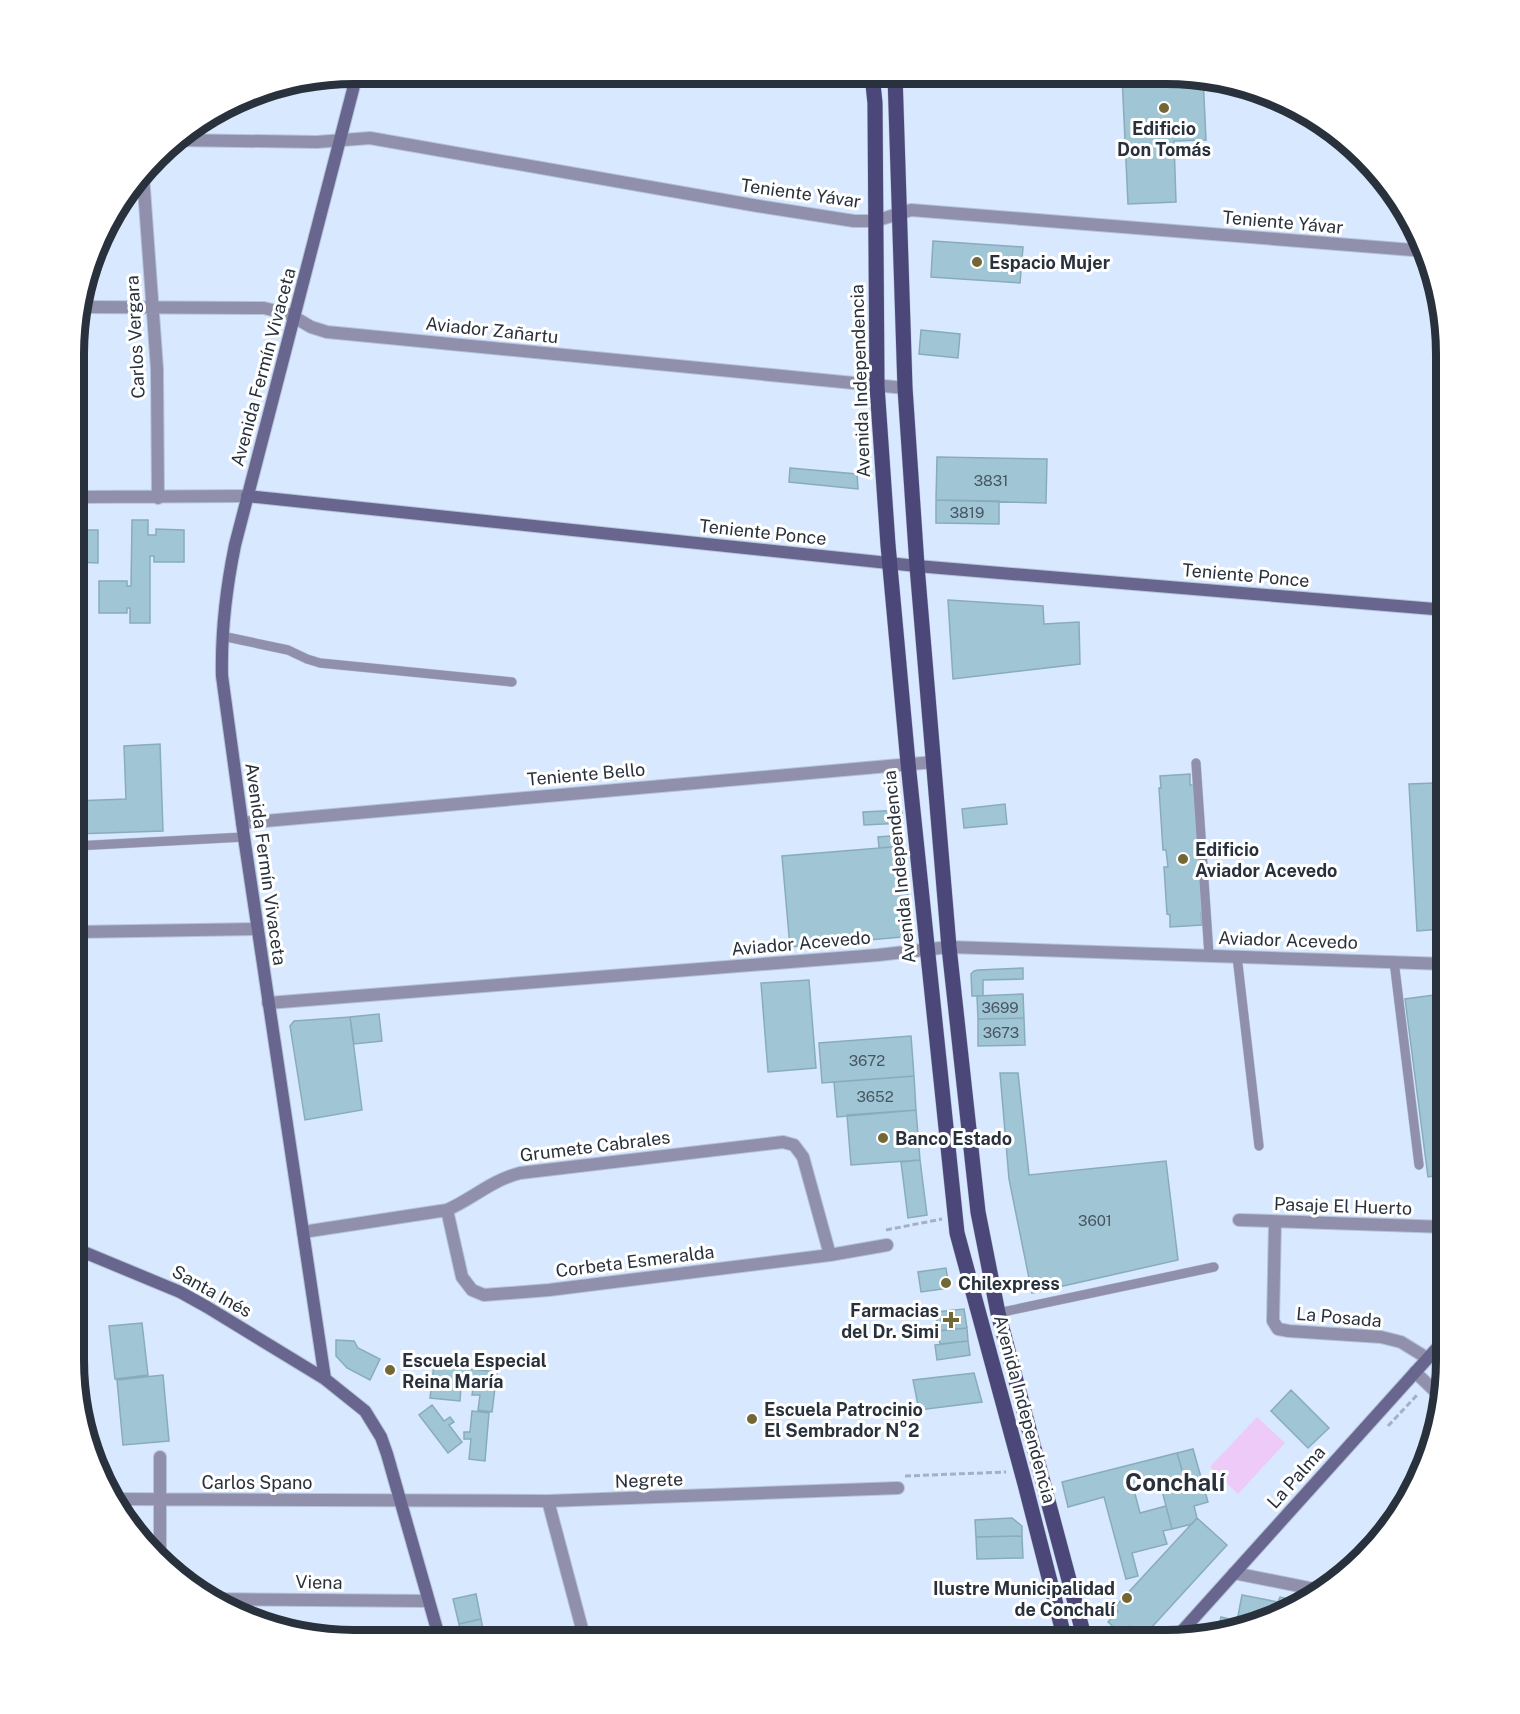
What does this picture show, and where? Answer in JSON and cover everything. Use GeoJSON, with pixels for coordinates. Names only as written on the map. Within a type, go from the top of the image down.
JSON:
{"type":"FeatureCollection","features":[{"type":"Feature","properties":{"kind":"main road","name":"Avenida Fermín Vivaceta"},"geometry":{"type":"LineString","coordinates":[[325,1379],[242,823],[222,676],[222,636],[228,580],[247,496],[354,84]]}},
{"type":"Feature","properties":{"kind":"main road","name":"Avenida Independencia"},"geometry":{"type":"LineString","coordinates":[[873,84],[877,386],[889,563],[955,1217],[957,1233],[1062,1630]]}},
{"type":"Feature","properties":{"kind":"main road","name":"Avenida Independencia"},"geometry":{"type":"LineString","coordinates":[[895,84],[905,388],[917,566],[949,947],[978,1212],[998,1313],[1082,1630]]}},
{"type":"Feature","properties":{"kind":"main road","name":"Teniente Ponce"},"geometry":{"type":"LineString","coordinates":[[247,496],[917,566],[1436,609]]}},
{"type":"Feature","properties":{"kind":"main road","name":"Santa Inés"},"geometry":{"type":"LineString","coordinates":[[84,1252],[180,1292],[325,1379]]}},
{"type":"Feature","properties":{"kind":"main road","name":"La Palma"},"geometry":{"type":"LineString","coordinates":[[1183,1629],[1436,1348]]}},
{"type":"Feature","properties":{"kind":"main road"},"geometry":{"type":"LineString","coordinates":[[325,1379],[365,1411],[374,1424],[387,1454],[437,1630]]}},
{"type":"Feature","properties":{"kind":"street","name":"Teniente Yávar"},"geometry":{"type":"LineString","coordinates":[[190,140],[317,142],[370,138],[854,221],[875,221],[911,210],[1413,246]]}},
{"type":"Feature","properties":{"kind":"street","name":"Carlos Vergara"},"geometry":{"type":"LineString","coordinates":[[144,185],[158,388],[158,498]]}},
{"type":"Feature","properties":{"kind":"street","name":"Aviador Zañartu"},"geometry":{"type":"LineString","coordinates":[[88,307],[264,308],[280,311],[311,327],[327,332],[905,388]]}},
{"type":"Feature","properties":{"kind":"street","name":"Teniente Ponce"},"geometry":{"type":"LineString","coordinates":[[84,497],[247,496]]}},
{"type":"Feature","properties":{"kind":"street","name":"Teniente Bello"},"geometry":{"type":"LineString","coordinates":[[242,823],[934,762]]}},
{"type":"Feature","properties":{"kind":"street"},"geometry":{"type":"LineString","coordinates":[[84,932],[257,929]]}},
{"type":"Feature","properties":{"kind":"street","name":"Aviador Acevedo"},"geometry":{"type":"LineString","coordinates":[[268,1003],[878,955],[949,947],[1436,963]]}},
{"type":"Feature","properties":{"kind":"street","name":"Grumete Cabrales"},"geometry":{"type":"LineString","coordinates":[[303,1232],[447,1210],[498,1180],[520,1173],[789,1143],[794,1145],[803,1157],[830,1255]]}},
{"type":"Feature","properties":{"kind":"street","name":"Corbeta Esmeralda"},"geometry":{"type":"LineString","coordinates":[[447,1210],[462,1277],[472,1290],[484,1295],[549,1290],[830,1255],[887,1245]]}},
{"type":"Feature","properties":{"kind":"street","name":"Pasaje El Huerto"},"geometry":{"type":"LineString","coordinates":[[1239,1221],[1436,1227]]}},
{"type":"Feature","properties":{"kind":"street","name":"La Posada"},"geometry":{"type":"LineString","coordinates":[[1275,1222],[1273,1321],[1278,1329],[1381,1337],[1401,1342],[1427,1358]]}},
{"type":"Feature","properties":{"kind":"street"},"geometry":{"type":"LineString","coordinates":[[1415,1372],[1434,1390]]}},
{"type":"Feature","properties":{"kind":"street"},"geometry":{"type":"LineString","coordinates":[[160,1457],[160,1548]]}},
{"type":"Feature","properties":{"kind":"street","name":"Negrete"},"geometry":{"type":"LineString","coordinates":[[401,1501],[548,1501],[898,1488]]}},
{"type":"Feature","properties":{"kind":"street","name":"Carlos Spano"},"geometry":{"type":"LineString","coordinates":[[123,1499],[401,1501]]}},
{"type":"Feature","properties":{"kind":"street"},"geometry":{"type":"LineString","coordinates":[[548,1501],[582,1630]]}},
{"type":"Feature","properties":{"kind":"street"},"geometry":{"type":"LineString","coordinates":[[1234,1573],[1310,1588]]}},
{"type":"Feature","properties":{"kind":"street","name":"Viena"},"geometry":{"type":"LineString","coordinates":[[229,1599],[428,1601]]}},
{"type":"Feature","properties":{"kind":"lane"},"geometry":{"type":"LineString","coordinates":[[222,636],[288,650],[320,663],[512,682]]}},
{"type":"Feature","properties":{"kind":"lane"},"geometry":{"type":"LineString","coordinates":[[1196,763],[1209,955]]}},
{"type":"Feature","properties":{"kind":"lane"},"geometry":{"type":"LineString","coordinates":[[84,846],[244,837]]}},
{"type":"Feature","properties":{"kind":"lane"},"geometry":{"type":"LineString","coordinates":[[1237,956],[1260,1146]]}},
{"type":"Feature","properties":{"kind":"lane"},"geometry":{"type":"LineString","coordinates":[[1394,961],[1419,1165]]}},
{"type":"Feature","properties":{"kind":"lane"},"geometry":{"type":"LineString","coordinates":[[998,1313],[1214,1267]]}},
{"type":"Feature","properties":{"kind":"path"},"geometry":{"type":"LineString","coordinates":[[887,1245],[884,1230],[955,1217]]}},
{"type":"Feature","properties":{"kind":"path"},"geometry":{"type":"LineString","coordinates":[[898,1488],[897,1476],[1022,1472]]}},
{"type":"Feature","properties":{"kind":"shaded area"},"geometry":{"type":"Polygon","coordinates":[[[1257,1417],[1285,1443],[1238,1494],[1210,1467],[1257,1417]]]}},
{"type":"Feature","properties":{"kind":"building","name":"Edificio Don Tomás"},"geometry":{"type":"Polygon","coordinates":[[[1122,84],[1203,86],[1206,140],[1174,141],[1176,202],[1128,204],[1122,84]]]}},
{"type":"Feature","properties":{"kind":"building","name":"Espacio Mujer"},"geometry":{"type":"Polygon","coordinates":[[[933,241],[1023,247],[1020,283],[931,277],[933,241]]]}},
{"type":"Feature","properties":{"kind":"building"},"geometry":{"type":"Polygon","coordinates":[[[921,330],[960,334],[958,358],[919,354],[921,330]]]}},
{"type":"Feature","properties":{"kind":"building"},"geometry":{"type":"Polygon","coordinates":[[[937,457],[1047,459],[1046,503],[936,500],[937,457]]]}},
{"type":"Feature","properties":{"kind":"building"},"geometry":{"type":"Polygon","coordinates":[[[790,468],[857,474],[858,489],[789,482],[790,468]]]}},
{"type":"Feature","properties":{"kind":"building"},"geometry":{"type":"Polygon","coordinates":[[[936,500],[999,501],[999,524],[936,523],[936,500]]]}},
{"type":"Feature","properties":{"kind":"building"},"geometry":{"type":"Polygon","coordinates":[[[132,520],[148,520],[148,535],[156,535],[156,529],[184,530],[184,562],[154,562],[154,556],[150,556],[150,623],[130,623],[130,608],[127,608],[127,613],[99,613],[99,581],[127,581],[127,586],[131,586],[132,520]]]}},
{"type":"Feature","properties":{"kind":"building"},"geometry":{"type":"Polygon","coordinates":[[[84,530],[98,530],[98,563],[84,562],[84,530]]]}},
{"type":"Feature","properties":{"kind":"building"},"geometry":{"type":"Polygon","coordinates":[[[948,600],[1043,606],[1044,624],[1079,622],[1080,664],[953,679],[948,600]]]}},
{"type":"Feature","properties":{"kind":"building"},"geometry":{"type":"Polygon","coordinates":[[[160,744],[163,831],[84,834],[84,801],[126,799],[124,746],[160,744]]]}},
{"type":"Feature","properties":{"kind":"building","name":"Edificio Aviador Acevedo"},"geometry":{"type":"Polygon","coordinates":[[[1190,774],[1190,785],[1194,785],[1202,925],[1170,927],[1170,915],[1167,914],[1164,867],[1168,867],[1166,850],[1163,850],[1160,776],[1190,774]]]}},
{"type":"Feature","properties":{"kind":"building"},"geometry":{"type":"Polygon","coordinates":[[[1435,783],[1436,930],[1417,931],[1409,784],[1435,783]]]}},
{"type":"Feature","properties":{"kind":"building"},"geometry":{"type":"Polygon","coordinates":[[[1005,804],[1007,824],[964,828],[962,809],[1005,804]]]}},
{"type":"Feature","properties":{"kind":"building"},"geometry":{"type":"Polygon","coordinates":[[[902,810],[903,823],[864,825],[863,812],[902,810]]]}},
{"type":"Feature","properties":{"kind":"building"},"geometry":{"type":"Polygon","coordinates":[[[902,835],[904,846],[879,848],[878,837],[902,835]]]}},
{"type":"Feature","properties":{"kind":"building"},"geometry":{"type":"Polygon","coordinates":[[[904,846],[911,928],[902,937],[790,947],[782,856],[904,846]]]}},
{"type":"Feature","properties":{"kind":"building"},"geometry":{"type":"Polygon","coordinates":[[[1023,968],[1023,979],[983,980],[983,996],[972,996],[971,974],[974,971],[1023,968]]]}},
{"type":"Feature","properties":{"kind":"building"},"geometry":{"type":"Polygon","coordinates":[[[809,980],[816,1068],[768,1072],[761,983],[809,980]]]}},
{"type":"Feature","properties":{"kind":"building"},"geometry":{"type":"Polygon","coordinates":[[[1023,994],[1024,1018],[978,1019],[977,996],[1023,994]]]}},
{"type":"Feature","properties":{"kind":"building"},"geometry":{"type":"Polygon","coordinates":[[[1436,995],[1436,1176],[1428,1177],[1405,999],[1436,995]]]}},
{"type":"Feature","properties":{"kind":"building"},"geometry":{"type":"Polygon","coordinates":[[[379,1014],[382,1041],[354,1044],[350,1017],[379,1014]]]}},
{"type":"Feature","properties":{"kind":"building"},"geometry":{"type":"Polygon","coordinates":[[[350,1017],[362,1110],[305,1120],[290,1026],[294,1021],[350,1017]]]}},
{"type":"Feature","properties":{"kind":"building"},"geometry":{"type":"Polygon","coordinates":[[[1024,1018],[1025,1045],[978,1046],[978,1019],[1024,1018]]]}},
{"type":"Feature","properties":{"kind":"building"},"geometry":{"type":"Polygon","coordinates":[[[911,1036],[914,1076],[822,1083],[819,1043],[911,1036]]]}},
{"type":"Feature","properties":{"kind":"building"},"geometry":{"type":"Polygon","coordinates":[[[1000,1073],[1018,1073],[1029,1175],[1166,1161],[1178,1260],[1032,1293],[1009,1179],[1000,1073]]]}},
{"type":"Feature","properties":{"kind":"building"},"geometry":{"type":"Polygon","coordinates":[[[914,1076],[916,1110],[837,1117],[834,1082],[914,1076]]]}},
{"type":"Feature","properties":{"kind":"building","name":"Banco Estado"},"geometry":{"type":"Polygon","coordinates":[[[916,1110],[920,1160],[851,1165],[847,1115],[916,1110]]]}},
{"type":"Feature","properties":{"kind":"building"},"geometry":{"type":"Polygon","coordinates":[[[920,1160],[927,1215],[908,1218],[901,1162],[920,1160]]]}},
{"type":"Feature","properties":{"kind":"building"},"geometry":{"type":"Polygon","coordinates":[[[946,1268],[949,1288],[921,1292],[918,1272],[946,1268]]]}},
{"type":"Feature","properties":{"kind":"building","name":"Farmacias del Dr. Simi"},"geometry":{"type":"Polygon","coordinates":[[[964,1309],[967,1328],[938,1331],[936,1312],[964,1309]]]}},
{"type":"Feature","properties":{"kind":"building"},"geometry":{"type":"Polygon","coordinates":[[[142,1323],[148,1375],[115,1379],[109,1326],[142,1323]]]}},
{"type":"Feature","properties":{"kind":"building"},"geometry":{"type":"Polygon","coordinates":[[[967,1328],[968,1341],[940,1344],[938,1331],[967,1328]]]}},
{"type":"Feature","properties":{"kind":"building"},"geometry":{"type":"Polygon","coordinates":[[[336,1340],[354,1341],[358,1348],[380,1359],[370,1380],[347,1368],[336,1356],[336,1340]]]}},
{"type":"Feature","properties":{"kind":"building"},"geometry":{"type":"Polygon","coordinates":[[[968,1341],[970,1355],[937,1360],[935,1345],[968,1341]]]}},
{"type":"Feature","properties":{"kind":"building"},"geometry":{"type":"Polygon","coordinates":[[[434,1365],[497,1372],[492,1412],[478,1410],[480,1395],[472,1395],[473,1389],[477,1388],[461,1386],[460,1401],[430,1398],[434,1365]]]}},
{"type":"Feature","properties":{"kind":"building"},"geometry":{"type":"Polygon","coordinates":[[[974,1373],[982,1402],[919,1410],[913,1380],[974,1373]]]}},
{"type":"Feature","properties":{"kind":"building"},"geometry":{"type":"Polygon","coordinates":[[[163,1375],[169,1441],[123,1445],[117,1380],[163,1375]]]}},
{"type":"Feature","properties":{"kind":"building"},"geometry":{"type":"Polygon","coordinates":[[[1291,1390],[1329,1428],[1308,1448],[1271,1411],[1291,1390]]]}},
{"type":"Feature","properties":{"kind":"building"},"geometry":{"type":"Polygon","coordinates":[[[432,1405],[444,1421],[450,1417],[454,1422],[449,1425],[462,1442],[448,1453],[419,1415],[432,1405]]]}},
{"type":"Feature","properties":{"kind":"building"},"geometry":{"type":"Polygon","coordinates":[[[472,1411],[489,1413],[485,1461],[469,1459],[471,1439],[464,1439],[464,1432],[470,1432],[472,1411]]]}},
{"type":"Feature","properties":{"kind":"building"},"geometry":{"type":"Polygon","coordinates":[[[1193,1449],[1208,1502],[1194,1506],[1197,1518],[1192,1524],[1172,1529],[1160,1483],[1184,1477],[1177,1453],[1193,1449]]]}},
{"type":"Feature","properties":{"kind":"building"},"geometry":{"type":"Polygon","coordinates":[[[1177,1453],[1184,1477],[1134,1490],[1140,1513],[1166,1506],[1172,1529],[1163,1531],[1167,1544],[1132,1553],[1138,1576],[1126,1579],[1104,1497],[1068,1507],[1062,1482],[1177,1453]]]}},
{"type":"Feature","properties":{"kind":"building"},"geometry":{"type":"Polygon","coordinates":[[[1012,1518],[1022,1526],[1022,1536],[976,1537],[975,1520],[1012,1518]]]}},
{"type":"Feature","properties":{"kind":"building"},"geometry":{"type":"Polygon","coordinates":[[[1197,1518],[1227,1545],[1149,1630],[1134,1630],[1130,1626],[1126,1630],[1117,1630],[1108,1622],[1118,1611],[1114,1608],[1197,1518]]]}},
{"type":"Feature","properties":{"kind":"building"},"geometry":{"type":"Polygon","coordinates":[[[1022,1536],[1023,1558],[977,1559],[976,1537],[1022,1536]]]}},
{"type":"Feature","properties":{"kind":"building"},"geometry":{"type":"Polygon","coordinates":[[[476,1594],[481,1619],[459,1624],[453,1599],[476,1594]]]}},
{"type":"Feature","properties":{"kind":"building"},"geometry":{"type":"Polygon","coordinates":[[[1242,1595],[1278,1602],[1280,1597],[1290,1599],[1253,1616],[1246,1618],[1238,1616],[1242,1595]]]}},
{"type":"Feature","properties":{"kind":"building"},"geometry":{"type":"Polygon","coordinates":[[[1221,1617],[1237,1621],[1236,1621],[1220,1625],[1221,1617]]]}},
{"type":"Feature","properties":{"kind":"building"},"geometry":{"type":"Polygon","coordinates":[[[481,1619],[483,1630],[460,1630],[459,1624],[481,1619]]]}},
{"type":"Feature","properties":{"kind":"place","name":"Edificio Don Tomás"},"geometry":{"type":"Point","coordinates":[1164,108]}},
{"type":"Feature","properties":{"kind":"place","name":"Espacio Mujer"},"geometry":{"type":"Point","coordinates":[977,262]}},
{"type":"Feature","properties":{"kind":"place","name":"Edificio Aviador Acevedo"},"geometry":{"type":"Point","coordinates":[1183,859]}},
{"type":"Feature","properties":{"kind":"place","name":"Banco Estado"},"geometry":{"type":"Point","coordinates":[883,1138]}},
{"type":"Feature","properties":{"kind":"place","name":"Chilexpress"},"geometry":{"type":"Point","coordinates":[946,1283]}},
{"type":"Feature","properties":{"kind":"place","name":"Farmacias del Dr. Simi"},"geometry":{"type":"Point","coordinates":[951,1320]}},
{"type":"Feature","properties":{"kind":"place","name":"Escuela Especial Reina María"},"geometry":{"type":"Point","coordinates":[390,1370]}},
{"type":"Feature","properties":{"kind":"place","name":"Escuela Patrocinio El Sembrador N°2"},"geometry":{"type":"Point","coordinates":[752,1419]}},
{"type":"Feature","properties":{"kind":"place","name":"Ilustre Municipalidad de Conchalí"},"geometry":{"type":"Point","coordinates":[1127,1598]}},
{"type":"Feature","properties":{"kind":"district","name":"Conchalí"},"geometry":{"type":"Point","coordinates":[1175,1482]}}]}
